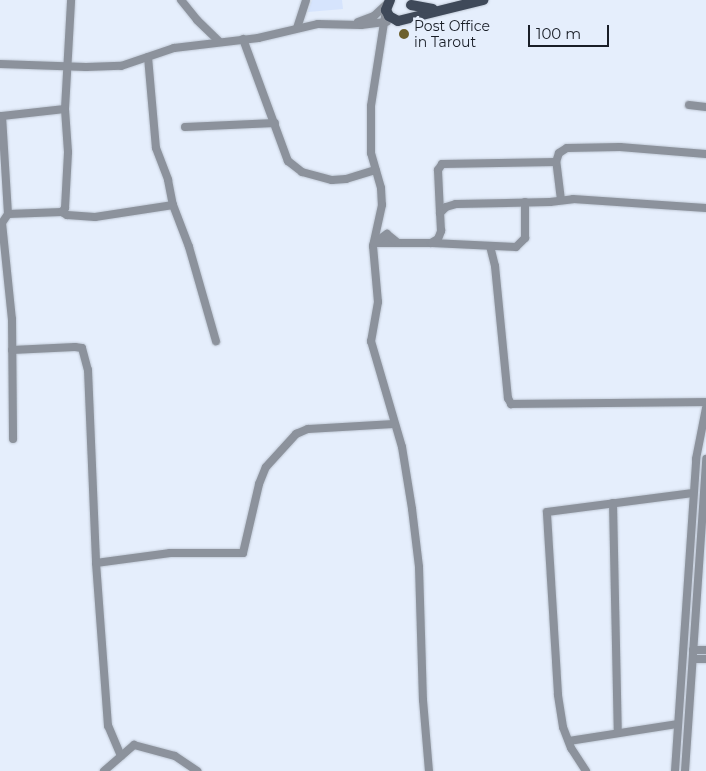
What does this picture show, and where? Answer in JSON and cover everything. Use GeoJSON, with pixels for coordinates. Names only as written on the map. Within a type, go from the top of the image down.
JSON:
{"type":"FeatureCollection","features":[{"type":"Feature","properties":{"kind":"main road"},"geometry":{"type":"LineString","coordinates":[[395,21],[483,0]]}},
{"type":"Feature","properties":{"kind":"main road"},"geometry":{"type":"LineString","coordinates":[[389,3],[395,21]]}},
{"type":"Feature","properties":{"kind":"main road"},"geometry":{"type":"LineString","coordinates":[[395,21],[411,12],[409,3],[442,10]]}},
{"type":"Feature","properties":{"kind":"street"},"geometry":{"type":"LineString","coordinates":[[62,212],[65,208],[68,152],[65,109],[71,0]]}},
{"type":"Feature","properties":{"kind":"street"},"geometry":{"type":"LineString","coordinates":[[181,0],[219,41]]}},
{"type":"Feature","properties":{"kind":"street"},"geometry":{"type":"LineString","coordinates":[[297,28],[306,0]]}},
{"type":"Feature","properties":{"kind":"street"},"geometry":{"type":"LineString","coordinates":[[352,24],[374,16],[389,3]]}},
{"type":"Feature","properties":{"kind":"street"},"geometry":{"type":"LineString","coordinates":[[0,64],[121,66],[174,48],[219,41],[258,38],[318,24],[370,25],[395,21]]}},
{"type":"Feature","properties":{"kind":"street"},"geometry":{"type":"LineString","coordinates":[[395,21],[382,35],[371,106],[372,153],[381,188],[382,204],[374,243],[378,302],[371,341],[402,446],[418,567],[423,700],[429,771]]}},
{"type":"Feature","properties":{"kind":"street"},"geometry":{"type":"LineString","coordinates":[[382,35],[395,21]]}},
{"type":"Feature","properties":{"kind":"street"},"geometry":{"type":"LineString","coordinates":[[370,25],[382,35]]}},
{"type":"Feature","properties":{"kind":"street"},"geometry":{"type":"LineString","coordinates":[[243,39],[276,123],[288,160],[302,172],[332,180],[346,179],[376,170]]}},
{"type":"Feature","properties":{"kind":"street"},"geometry":{"type":"LineString","coordinates":[[148,57],[156,148],[168,180],[172,205],[189,247],[216,340]]}},
{"type":"Feature","properties":{"kind":"street"},"geometry":{"type":"LineString","coordinates":[[689,105],[706,107]]}},
{"type":"Feature","properties":{"kind":"street"},"geometry":{"type":"LineString","coordinates":[[14,440],[9,279],[2,223],[8,214],[1,116],[65,109]]}},
{"type":"Feature","properties":{"kind":"street"},"geometry":{"type":"LineString","coordinates":[[185,127],[276,123]]}},
{"type":"Feature","properties":{"kind":"street"},"geometry":{"type":"LineString","coordinates":[[561,200],[559,153],[567,148],[620,147],[706,154]]}},
{"type":"Feature","properties":{"kind":"street"},"geometry":{"type":"LineString","coordinates":[[431,244],[438,239],[441,231],[438,170],[442,164],[558,163]]}},
{"type":"Feature","properties":{"kind":"street"},"geometry":{"type":"LineString","coordinates":[[440,214],[446,207],[456,204],[573,199],[706,208]]}},
{"type":"Feature","properties":{"kind":"street"},"geometry":{"type":"LineString","coordinates":[[374,243],[516,247],[522,244],[525,238],[525,202]]}},
{"type":"Feature","properties":{"kind":"street"},"geometry":{"type":"LineString","coordinates":[[8,214],[62,212],[67,215],[95,217],[172,205]]}},
{"type":"Feature","properties":{"kind":"street"},"geometry":{"type":"LineString","coordinates":[[490,246],[495,266],[508,398],[511,404],[706,402]]}},
{"type":"Feature","properties":{"kind":"street"},"geometry":{"type":"LineString","coordinates":[[12,350],[82,348],[88,370],[96,563],[108,726],[121,756]]}},
{"type":"Feature","properties":{"kind":"street"},"geometry":{"type":"LineString","coordinates":[[675,771],[676,727],[681,681],[693,493],[696,459],[706,408]]}},
{"type":"Feature","properties":{"kind":"street"},"geometry":{"type":"LineString","coordinates":[[96,563],[170,553],[243,553],[259,484],[266,467],[296,434],[308,429],[394,424]]}},
{"type":"Feature","properties":{"kind":"street"},"geometry":{"type":"LineString","coordinates":[[685,771],[706,459]]}},
{"type":"Feature","properties":{"kind":"street"},"geometry":{"type":"LineString","coordinates":[[586,771],[563,727],[558,694],[547,512],[693,493]]}},
{"type":"Feature","properties":{"kind":"street"},"geometry":{"type":"LineString","coordinates":[[613,503],[618,733]]}},
{"type":"Feature","properties":{"kind":"street"},"geometry":{"type":"LineString","coordinates":[[692,510],[704,510]]}},
{"type":"Feature","properties":{"kind":"street"},"geometry":{"type":"LineString","coordinates":[[693,650],[706,650]]}},
{"type":"Feature","properties":{"kind":"street"},"geometry":{"type":"LineString","coordinates":[[681,681],[692,663],[705,659]]}},
{"type":"Feature","properties":{"kind":"street"},"geometry":{"type":"LineString","coordinates":[[569,741],[687,725]]}},
{"type":"Feature","properties":{"kind":"street"},"geometry":{"type":"LineString","coordinates":[[104,771],[134,745],[175,756],[197,771]]}},
{"type":"Feature","properties":{"kind":"shaded area"},"geometry":{"type":"Polygon","coordinates":[[[312,0],[342,0],[343,9],[308,12],[312,0]]]}},
{"type":"Feature","properties":{"kind":"place","name":"Post Office in Tarout"},"geometry":{"type":"Point","coordinates":[404,34]}}]}
